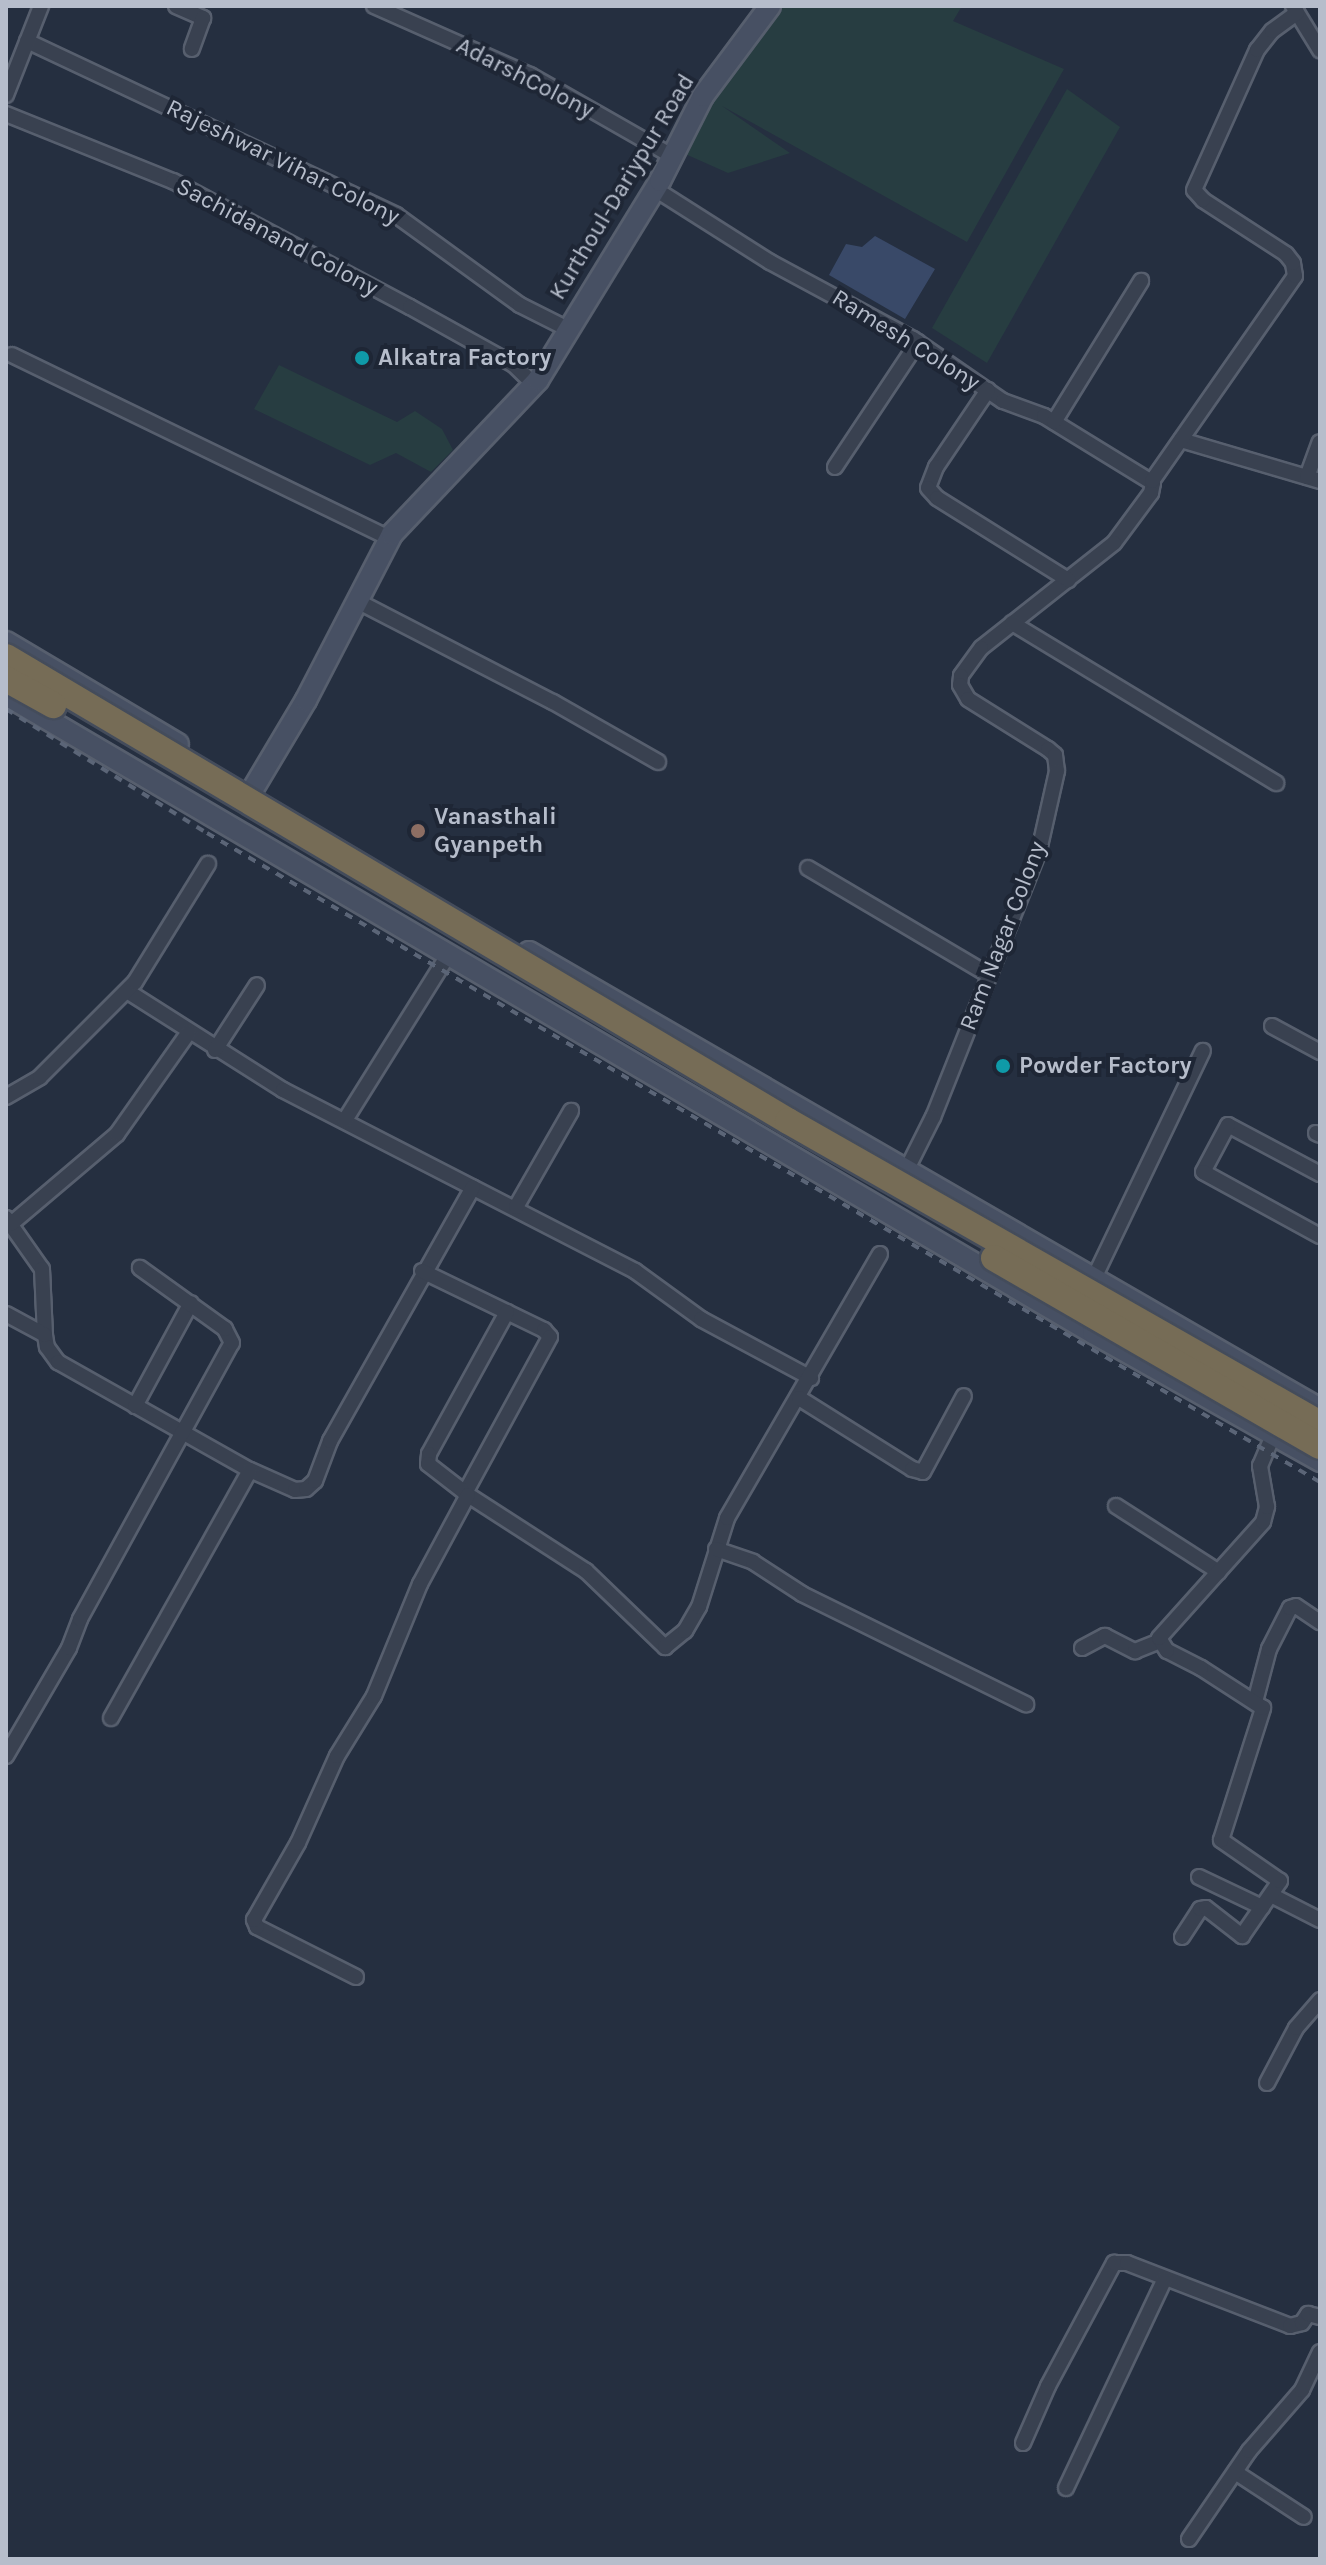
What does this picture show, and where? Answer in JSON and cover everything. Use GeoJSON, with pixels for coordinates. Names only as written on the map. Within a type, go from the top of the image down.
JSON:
{"type":"FeatureCollection","features":[{"type":"Feature","properties":{"kind":"highway"},"geometry":{"type":"LineString","coordinates":[[6,657],[788,1121],[1320,1424]]}},
{"type":"Feature","properties":{"kind":"highway"},"geometry":{"type":"LineString","coordinates":[[6,679],[625,1044],[1320,1446]]}},
{"type":"Feature","properties":{"kind":"street"},"geometry":{"type":"LineString","coordinates":[[6,95],[41,6]]}},
{"type":"Feature","properties":{"kind":"street"},"geometry":{"type":"LineString","coordinates":[[176,6],[203,18],[192,49]]}},
{"type":"Feature","properties":{"kind":"street","name":"AdarshColony"},"geometry":{"type":"LineString","coordinates":[[374,6],[530,75],[672,156]]}},
{"type":"Feature","properties":{"kind":"street","name":"Kurthoul-Dariypur Road"},"geometry":{"type":"LineString","coordinates":[[253,789],[306,700],[389,538],[534,384],[655,189],[703,96],[770,6]]}},
{"type":"Feature","properties":{"kind":"street"},"geometry":{"type":"LineString","coordinates":[[1295,10],[1320,50]]}},
{"type":"Feature","properties":{"kind":"street","name":"Ram Nagar Colony"},"geometry":{"type":"LineString","coordinates":[[906,1171],[933,1117],[1039,851],[1057,771],[1055,755],[1048,749],[968,699],[960,685],[967,664],[1012,623],[1114,543],[1295,276],[1293,263],[1286,254],[1203,200],[1194,190],[1257,50],[1295,10]]}},
{"type":"Feature","properties":{"kind":"street","name":"Rajeshwar Vihar Colony"},"geometry":{"type":"LineString","coordinates":[[27,41],[154,98],[396,215],[520,305],[568,329]]}},
{"type":"Feature","properties":{"kind":"street","name":"Sachidanand Colony"},"geometry":{"type":"LineString","coordinates":[[6,114],[173,181],[514,365],[534,384]]}},
{"type":"Feature","properties":{"kind":"street","name":"Ramesh Colony"},"geometry":{"type":"LineString","coordinates":[[655,189],[770,262],[918,342],[1003,401],[1029,408],[1054,422],[1152,485]]}},
{"type":"Feature","properties":{"kind":"street"},"geometry":{"type":"LineString","coordinates":[[1054,422],[1141,281]]}},
{"type":"Feature","properties":{"kind":"street"},"geometry":{"type":"LineString","coordinates":[[835,467],[918,342]]}},
{"type":"Feature","properties":{"kind":"street"},"geometry":{"type":"LineString","coordinates":[[12,355],[389,538]]}},
{"type":"Feature","properties":{"kind":"street"},"geometry":{"type":"LineString","coordinates":[[988,390],[936,467],[928,488],[937,498],[1068,580]]}},
{"type":"Feature","properties":{"kind":"street"},"geometry":{"type":"LineString","coordinates":[[1181,440],[1314,479],[1320,442]]}},
{"type":"Feature","properties":{"kind":"street"},"geometry":{"type":"LineString","coordinates":[[357,601],[553,702],[658,762]]}},
{"type":"Feature","properties":{"kind":"street"},"geometry":{"type":"LineString","coordinates":[[1012,623],[1276,783]]}},
{"type":"Feature","properties":{"kind":"street"},"geometry":{"type":"LineString","coordinates":[[6,642],[333,837],[1320,1409]]}},
{"type":"Feature","properties":{"kind":"street"},"geometry":{"type":"LineString","coordinates":[[6,695],[950,1250],[1320,1461]]}},
{"type":"Feature","properties":{"kind":"street"},"geometry":{"type":"LineString","coordinates":[[310,875],[333,837]]}},
{"type":"Feature","properties":{"kind":"street"},"geometry":{"type":"LineString","coordinates":[[6,1097],[40,1077],[127,991],[154,956],[208,864]]}},
{"type":"Feature","properties":{"kind":"street"},"geometry":{"type":"LineString","coordinates":[[808,868],[989,975]]}},
{"type":"Feature","properties":{"kind":"street"},"geometry":{"type":"LineString","coordinates":[[345,1120],[448,955]]}},
{"type":"Feature","properties":{"kind":"street"},"geometry":{"type":"LineString","coordinates":[[215,1050],[257,985]]}},
{"type":"Feature","properties":{"kind":"street"},"geometry":{"type":"LineString","coordinates":[[127,991],[215,1050],[283,1090],[516,1207],[635,1271],[701,1319],[811,1378]]}},
{"type":"Feature","properties":{"kind":"street"},"geometry":{"type":"LineString","coordinates":[[1272,1026],[1320,1052]]}},
{"type":"Feature","properties":{"kind":"street"},"geometry":{"type":"LineString","coordinates":[[189,1032],[117,1134],[8,1221],[42,1269],[47,1347],[58,1362],[182,1432],[217,1448],[250,1470],[295,1490],[306,1489],[315,1481],[330,1441],[422,1271],[473,1187]]}},
{"type":"Feature","properties":{"kind":"street"},"geometry":{"type":"LineString","coordinates":[[1094,1278],[1203,1051]]}},
{"type":"Feature","properties":{"kind":"street"},"geometry":{"type":"LineString","coordinates":[[516,1207],[571,1111]]}},
{"type":"Feature","properties":{"kind":"street"},"geometry":{"type":"LineString","coordinates":[[1320,1174],[1228,1125],[1203,1172],[1320,1236]]}},
{"type":"Feature","properties":{"kind":"street"},"geometry":{"type":"LineString","coordinates":[[950,1250],[976,1210]]}},
{"type":"Feature","properties":{"kind":"street"},"geometry":{"type":"LineString","coordinates":[[507,1312],[428,1458],[431,1467],[466,1494],[586,1571],[633,1612],[663,1647],[685,1631],[699,1607],[716,1549],[740,1492],[811,1378],[880,1254]]}},
{"type":"Feature","properties":{"kind":"street"},"geometry":{"type":"LineString","coordinates":[[6,1756],[69,1648],[80,1619],[229,1350],[232,1338],[191,1303],[140,1268]]}},
{"type":"Feature","properties":{"kind":"street"},"geometry":{"type":"LineString","coordinates":[[356,1977],[257,1927],[254,1920],[298,1843],[337,1756],[374,1696],[420,1584],[550,1340],[548,1332],[422,1271]]}},
{"type":"Feature","properties":{"kind":"street"},"geometry":{"type":"LineString","coordinates":[[135,1406],[191,1303]]}},
{"type":"Feature","properties":{"kind":"street"},"geometry":{"type":"LineString","coordinates":[[6,1314],[45,1335]]}},
{"type":"Feature","properties":{"kind":"street"},"geometry":{"type":"LineString","coordinates":[[799,1398],[912,1469],[923,1472],[964,1396]]}},
{"type":"Feature","properties":{"kind":"street"},"geometry":{"type":"LineString","coordinates":[[1082,1648],[1105,1636],[1135,1651],[1160,1641],[1165,1627],[1257,1530],[1266,1515],[1260,1466],[1273,1435]]}},
{"type":"Feature","properties":{"kind":"street"},"geometry":{"type":"LineString","coordinates":[[111,1718],[250,1470]]}},
{"type":"Feature","properties":{"kind":"street"},"geometry":{"type":"LineString","coordinates":[[1116,1506],[1219,1572]]}},
{"type":"Feature","properties":{"kind":"street"},"geometry":{"type":"LineString","coordinates":[[716,1549],[753,1562],[802,1594],[1026,1704]]}},
{"type":"Feature","properties":{"kind":"street"},"geometry":{"type":"LineString","coordinates":[[1255,1702],[1269,1649],[1290,1608],[1296,1606],[1320,1622]]}},
{"type":"Feature","properties":{"kind":"street"},"geometry":{"type":"LineString","coordinates":[[1160,1641],[1172,1654],[1255,1702],[1264,1712],[1221,1840],[1279,1877],[1279,1883],[1242,1936],[1206,1908],[1200,1909],[1182,1937]]}},
{"type":"Feature","properties":{"kind":"street"},"geometry":{"type":"LineString","coordinates":[[1199,1877],[1320,1920]]}},
{"type":"Feature","properties":{"kind":"street"},"geometry":{"type":"LineString","coordinates":[[1267,2083],[1296,2028],[1320,2000]]}},
{"type":"Feature","properties":{"kind":"street"},"geometry":{"type":"LineString","coordinates":[[1023,2443],[1048,2386],[1114,2263],[1122,2262],[1290,2326],[1302,2323],[1308,2314],[1320,2317]]}},
{"type":"Feature","properties":{"kind":"street"},"geometry":{"type":"LineString","coordinates":[[1066,2488],[1165,2279]]}},
{"type":"Feature","properties":{"kind":"street"},"geometry":{"type":"LineString","coordinates":[[1189,2539],[1235,2472],[1302,2390],[1320,2352]]}},
{"type":"Feature","properties":{"kind":"street"},"geometry":{"type":"LineString","coordinates":[[1235,2472],[1304,2517]]}},
{"type":"Feature","properties":{"kind":"green space"},"geometry":{"type":"Polygon","coordinates":[[[769,6],[962,6],[953,21],[1064,69],[967,242],[722,106],[790,153],[728,173],[683,153],[710,99],[769,6]]]}},
{"type":"Feature","properties":{"kind":"green space"},"geometry":{"type":"Polygon","coordinates":[[[1067,89],[1120,127],[987,363],[932,328],[1067,89]]]}},
{"type":"Feature","properties":{"kind":"green space"},"geometry":{"type":"Polygon","coordinates":[[[279,365],[397,422],[415,411],[442,429],[453,450],[431,472],[396,453],[370,465],[254,409],[279,365]]]}},
{"type":"Feature","properties":{"kind":"water"},"geometry":{"type":"Polygon","coordinates":[[[875,236],[935,269],[905,319],[829,275],[846,244],[862,247],[875,236]]]}},
{"type":"Feature","properties":{"kind":"railway"},"geometry":{"type":"LineString","coordinates":[[6,709],[207,833],[1320,1482]]}},
{"type":"Feature","properties":{"kind":"place","name":"Alkatra Factory"},"geometry":{"type":"Point","coordinates":[362,358]}},
{"type":"Feature","properties":{"kind":"place","name":"Vanasthali Gyanpeth"},"geometry":{"type":"Point","coordinates":[418,831]}},
{"type":"Feature","properties":{"kind":"place","name":"Powder Factory"},"geometry":{"type":"Point","coordinates":[1003,1066]}}]}
